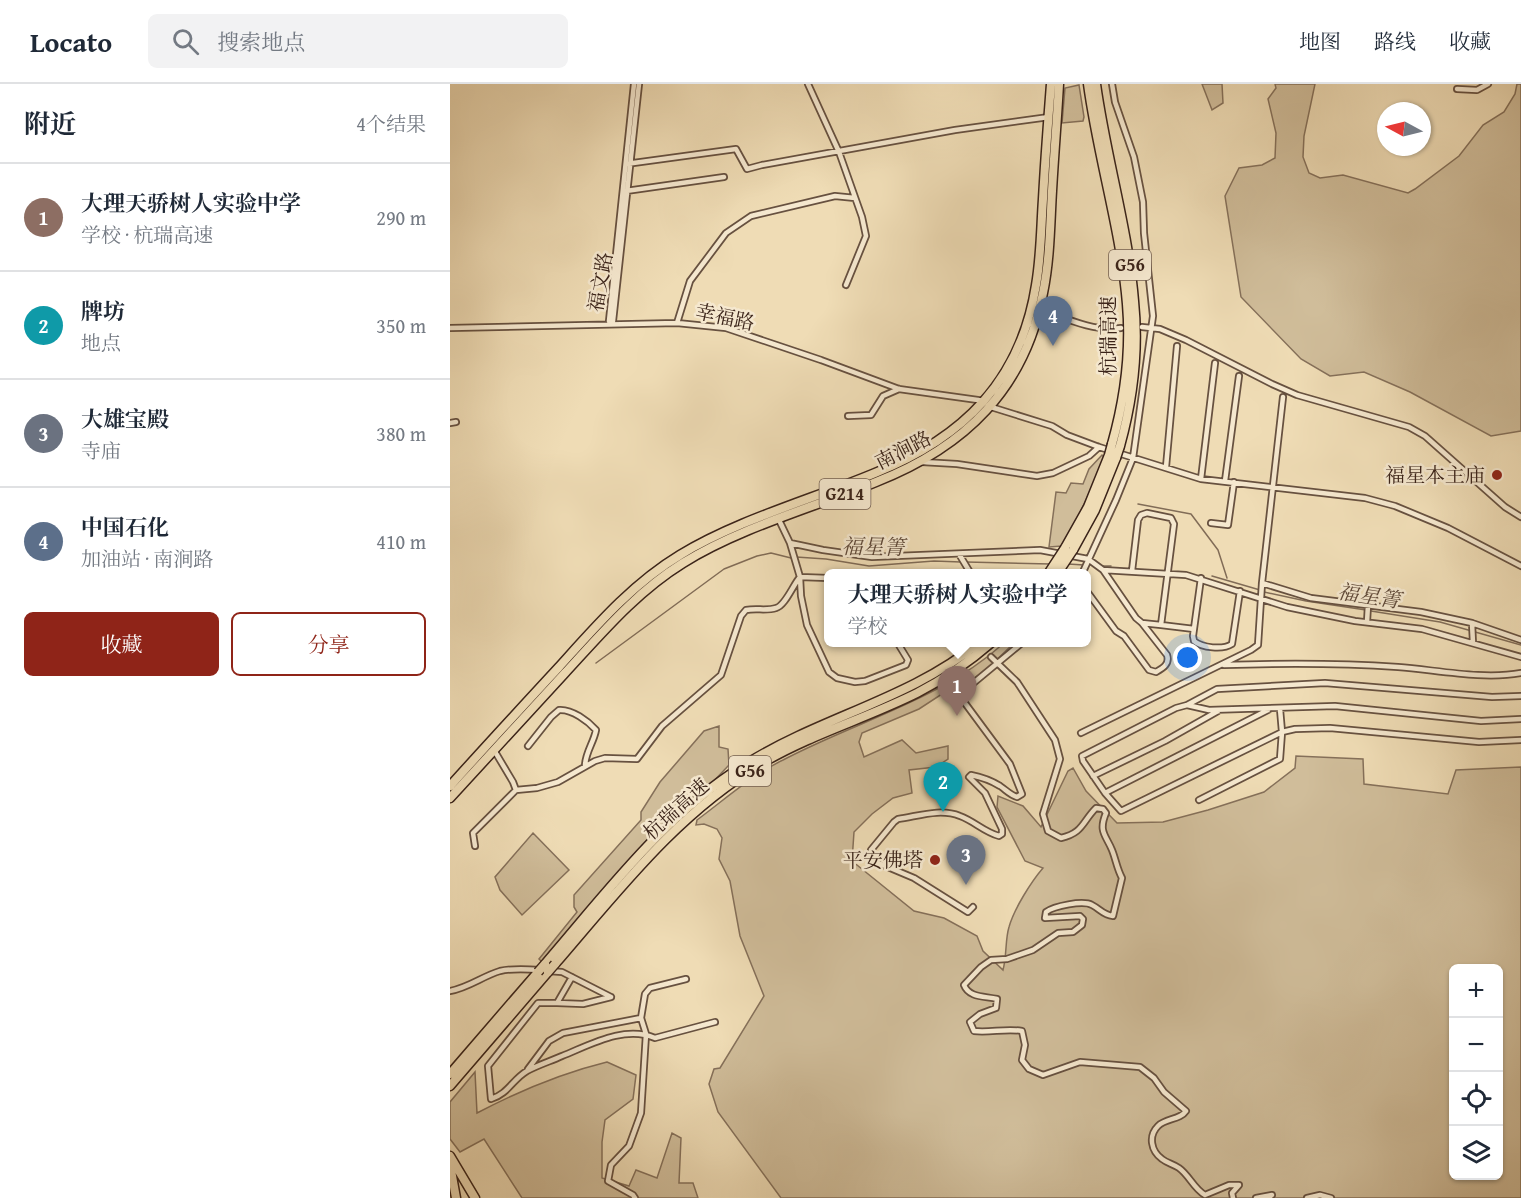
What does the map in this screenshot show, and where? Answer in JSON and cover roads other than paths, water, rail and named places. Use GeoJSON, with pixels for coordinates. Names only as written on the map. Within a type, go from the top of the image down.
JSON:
{"type":"FeatureCollection","features":[{"type":"Feature","properties":{"kind":"highway","name":"南涧路"},"geometry":{"type":"LineString","coordinates":[[450,798],[614,618],[674,569],[702,552],[778,516],[910,458],[954,431],[988,404],[1014,356],[1026,327],[1033,300],[1039,266],[1051,84]]}},
{"type":"Feature","properties":{"kind":"highway","name":"南涧路"},"geometry":{"type":"LineString","coordinates":[[450,786],[624,598],[659,569],[722,533],[875,482],[920,462],[959,437],[1008,384],[1021,360],[1040,309],[1047,266],[1059,84]]}},
{"type":"Feature","properties":{"kind":"highway","name":"杭瑞高速"},"geometry":{"type":"LineString","coordinates":[[1060,569],[1113,457],[1126,371],[1127,304],[1088,84]]}},
{"type":"Feature","properties":{"kind":"highway","name":"杭瑞高速"},"geometry":{"type":"LineString","coordinates":[[1096,84],[1135,303],[1134,372],[1128,415],[1116,445]]}},
{"type":"Feature","properties":{"kind":"highway","name":"杭瑞高速"},"geometry":{"type":"LineString","coordinates":[[1052,569],[1069,549]]}},
{"type":"Feature","properties":{"kind":"highway","name":"杭瑞高速"},"geometry":{"type":"LineString","coordinates":[[451,1081],[652,841],[685,809],[722,779],[782,744],[920,683],[974,647]]}},
{"type":"Feature","properties":{"kind":"highway","name":"杭瑞高速"},"geometry":{"type":"LineString","coordinates":[[451,1081],[538,972],[555,964],[663,841],[718,793],[746,773],[785,751],[932,685],[986,647]]}},
{"type":"Feature","properties":{"kind":"highway"},"geometry":{"type":"LineString","coordinates":[[450,1156],[475,1198]]}},
{"type":"Feature","properties":{"kind":"highway"},"geometry":{"type":"LineString","coordinates":[[450,1165],[456,1198]]}},
{"type":"Feature","properties":{"kind":"street","name":"福文路"},"geometry":{"type":"LineString","coordinates":[[610,323],[637,84]]}},
{"type":"Feature","properties":{"kind":"street"},"geometry":{"type":"LineString","coordinates":[[808,84],[839,152],[866,236],[846,285]]}},
{"type":"Feature","properties":{"kind":"street"},"geometry":{"type":"LineString","coordinates":[[1084,569],[1133,458],[1153,305],[1144,233],[1143,201],[1134,157],[1115,102],[1112,84]]}},
{"type":"Feature","properties":{"kind":"street"},"geometry":{"type":"LineString","coordinates":[[1457,89],[1477,90],[1488,84]]}},
{"type":"Feature","properties":{"kind":"street"},"geometry":{"type":"LineString","coordinates":[[628,164],[736,149],[747,169],[955,130],[1049,117]]}},
{"type":"Feature","properties":{"kind":"street"},"geometry":{"type":"LineString","coordinates":[[625,191],[724,177]]}},
{"type":"Feature","properties":{"kind":"street"},"geometry":{"type":"LineString","coordinates":[[677,323],[690,281],[726,233],[751,216],[835,196],[855,198]]}},
{"type":"Feature","properties":{"kind":"street"},"geometry":{"type":"LineString","coordinates":[[1040,309],[1097,328],[1110,330],[1121,328]]}},
{"type":"Feature","properties":{"kind":"street","name":"幸福路"},"geometry":{"type":"LineString","coordinates":[[450,328],[610,323],[677,323],[726,328],[899,389],[988,404],[1052,426],[1067,435],[1100,447],[1201,479],[1365,498],[1395,506],[1448,528],[1521,566]]}},
{"type":"Feature","properties":{"kind":"street"},"geometry":{"type":"LineString","coordinates":[[1142,327],[1151,327],[1186,340],[1272,384],[1297,394],[1409,427],[1425,436],[1505,507],[1521,517]]}},
{"type":"Feature","properties":{"kind":"street"},"geometry":{"type":"LineString","coordinates":[[1166,467],[1177,346]]}},
{"type":"Feature","properties":{"kind":"street"},"geometry":{"type":"LineString","coordinates":[[1201,479],[1215,363]]}},
{"type":"Feature","properties":{"kind":"street"},"geometry":{"type":"LineString","coordinates":[[1226,481],[1239,376]]}},
{"type":"Feature","properties":{"kind":"street"},"geometry":{"type":"LineString","coordinates":[[848,416],[871,415],[883,396],[899,389]]}},
{"type":"Feature","properties":{"kind":"street"},"geometry":{"type":"LineString","coordinates":[[1081,733],[1258,645],[1262,585],[1283,397]]}},
{"type":"Feature","properties":{"kind":"street"},"geometry":{"type":"LineString","coordinates":[[450,423],[456,422]]}},
{"type":"Feature","properties":{"kind":"street"},"geometry":{"type":"LineString","coordinates":[[920,462],[957,464],[1037,476],[1053,473],[1089,456],[1100,447]]}},
{"type":"Feature","properties":{"kind":"street"},"geometry":{"type":"LineString","coordinates":[[1211,523],[1228,525],[1234,482]]}},
{"type":"Feature","properties":{"kind":"street"},"geometry":{"type":"LineString","coordinates":[[1132,571],[1138,520],[1141,515],[1147,513],[1168,516],[1174,522],[1161,625]]}},
{"type":"Feature","properties":{"kind":"street"},"geometry":{"type":"LineString","coordinates":[[778,516],[796,561],[807,625],[829,672],[849,681],[865,681],[906,665],[908,660],[900,647]]}},
{"type":"Feature","properties":{"kind":"street"},"geometry":{"type":"LineString","coordinates":[[790,543],[872,557],[961,556],[1040,550],[1087,560],[1103,570],[1136,618],[1142,622],[1168,658],[1167,664],[1156,672],[1149,669],[1124,636],[1116,631],[1091,597]]}},
{"type":"Feature","properties":{"kind":"street"},"geometry":{"type":"LineString","coordinates":[[961,556],[969,569]]}},
{"type":"Feature","properties":{"kind":"street"},"geometry":{"type":"LineString","coordinates":[[1103,570],[1168,573],[1201,578],[1262,597],[1287,608],[1422,629],[1521,657]]}},
{"type":"Feature","properties":{"kind":"street"},"geometry":{"type":"LineString","coordinates":[[475,846],[473,833],[516,790],[537,788],[558,782],[585,766],[605,758],[637,759],[662,726],[721,675],[741,616],[746,610],[777,608],[782,605],[792,585],[800,577],[824,578]]}},
{"type":"Feature","properties":{"kind":"street"},"geometry":{"type":"LineString","coordinates":[[1201,578],[1193,639],[1198,644],[1225,647],[1230,645],[1233,641],[1240,591]]}},
{"type":"Feature","properties":{"kind":"street"},"geometry":{"type":"LineString","coordinates":[[1262,585],[1311,598],[1421,612],[1521,640]]}},
{"type":"Feature","properties":{"kind":"street"},"geometry":{"type":"LineString","coordinates":[[1367,622],[1368,606]]}},
{"type":"Feature","properties":{"kind":"street"},"geometry":{"type":"LineString","coordinates":[[1142,622],[1194,629]]}},
{"type":"Feature","properties":{"kind":"street"},"geometry":{"type":"LineString","coordinates":[[1473,625],[1473,643]]}},
{"type":"Feature","properties":{"kind":"street"},"geometry":{"type":"LineString","coordinates":[[973,907],[968,912],[915,878],[876,862],[870,856],[871,850],[898,819],[935,812],[959,815],[989,833],[999,836],[1002,834],[1002,829],[985,793],[969,777],[979,777],[990,781],[1012,796],[1017,797],[1022,794],[1010,764],[959,695],[1017,647]]}},
{"type":"Feature","properties":{"kind":"street"},"geometry":{"type":"LineString","coordinates":[[991,657],[1017,682],[1055,740],[1060,759],[1043,814],[1048,831],[1061,838],[1074,835],[1096,808],[1103,809],[1106,813],[1103,836],[1112,849],[1122,878],[1113,916],[1107,916],[1093,905],[1086,903],[1053,907],[1046,912],[1045,918],[1080,916],[1083,919],[1083,925],[1073,932],[1058,933],[1033,950],[1007,959],[991,960],[970,976],[964,985],[966,991],[974,995],[997,999],[996,1008],[980,1014],[970,1022],[974,1031],[986,1032],[1003,1029],[1022,1031],[1025,1045],[1022,1060],[1029,1069],[1043,1074],[1080,1062],[1140,1067],[1154,1077],[1164,1092],[1186,1111],[1183,1116],[1158,1125],[1151,1136],[1152,1149],[1160,1158],[1179,1168],[1205,1195],[1229,1185],[1239,1185],[1233,1193],[1233,1198]]}},
{"type":"Feature","properties":{"kind":"street"},"geometry":{"type":"LineString","coordinates":[[1220,665],[1329,663],[1467,673],[1510,675],[1521,673]]}},
{"type":"Feature","properties":{"kind":"street"},"geometry":{"type":"LineString","coordinates":[[1521,696],[1492,698],[1325,683],[1217,689],[1082,756],[1105,793],[1121,811],[1282,732],[1295,729],[1330,728],[1479,742],[1521,740]]}},
{"type":"Feature","properties":{"kind":"street"},"geometry":{"type":"LineString","coordinates":[[1186,705],[1209,710],[1335,706],[1480,721],[1521,719]]}},
{"type":"Feature","properties":{"kind":"street"},"geometry":{"type":"LineString","coordinates":[[1199,800],[1280,759],[1282,732],[1280,708]]}},
{"type":"Feature","properties":{"kind":"street"},"geometry":{"type":"LineString","coordinates":[[1105,793],[1271,709]]}},
{"type":"Feature","properties":{"kind":"street"},"geometry":{"type":"LineString","coordinates":[[528,746],[551,717],[559,710],[565,710],[586,721],[596,730],[585,759],[585,766]]}},
{"type":"Feature","properties":{"kind":"street"},"geometry":{"type":"LineString","coordinates":[[1094,776],[1165,741],[1220,710]]}},
{"type":"Feature","properties":{"kind":"street"},"geometry":{"type":"LineString","coordinates":[[494,750],[516,790]]}},
{"type":"Feature","properties":{"kind":"street"},"geometry":{"type":"LineString","coordinates":[[450,991],[501,971],[524,969],[562,972],[611,997],[584,1004],[537,1003],[488,1066],[491,1099],[502,1096],[526,1071],[549,1041],[563,1033],[641,1018]]}},
{"type":"Feature","properties":{"kind":"street"},"geometry":{"type":"LineString","coordinates":[[557,1003],[572,977]]}},
{"type":"Feature","properties":{"kind":"street"},"geometry":{"type":"LineString","coordinates":[[635,1198],[608,1180],[611,1166],[629,1146],[641,1113],[646,1034],[641,1018],[645,994],[650,988],[686,979]]}},
{"type":"Feature","properties":{"kind":"street"},"geometry":{"type":"LineString","coordinates":[[526,1071],[610,1036],[646,1034],[655,1038],[715,1022]]}},
{"type":"Feature","properties":{"kind":"street"},"geometry":{"type":"LineString","coordinates":[[1256,1198],[1272,1195],[1268,1198]]}},
{"type":"Feature","properties":{"kind":"street"},"geometry":{"type":"LineString","coordinates":[[1307,1198],[1320,1195],[1330,1198]]}},
{"type":"Feature","properties":{"kind":"waterway"},"geometry":{"type":"LineString","coordinates":[[1138,504],[1191,514],[1218,550],[1227,578]]}},
{"type":"Feature","properties":{"kind":"waterway","name":"福星箐"},"geometry":{"type":"LineString","coordinates":[[596,663],[724,569],[771,553],[791,558]]}},
{"type":"Feature","properties":{"kind":"waterway","name":"福星箐"},"geometry":{"type":"LineString","coordinates":[[796,557],[869,566],[934,561],[961,562]]}},
{"type":"Feature","properties":{"kind":"waterway","name":"福星箐"},"geometry":{"type":"LineString","coordinates":[[966,562],[1051,564]]}},
{"type":"Feature","properties":{"kind":"waterway","name":"福星箐"},"geometry":{"type":"LineString","coordinates":[[1068,564],[1084,565]]}},
{"type":"Feature","properties":{"kind":"waterway","name":"福星箐"},"geometry":{"type":"LineString","coordinates":[[1101,566],[1111,566]]}},
{"type":"Feature","properties":{"kind":"waterway","name":"福星箐"},"geometry":{"type":"LineString","coordinates":[[1212,576],[1260,590]]}},
{"type":"Feature","properties":{"kind":"waterway","name":"福星箐"},"geometry":{"type":"LineString","coordinates":[[1264,592],[1366,610]]}},
{"type":"Feature","properties":{"kind":"waterway","name":"福星箐"},"geometry":{"type":"LineString","coordinates":[[1371,611],[1440,622],[1521,645]]}},
{"type":"Feature","properties":{"kind":"place","name":"中国石化"},"geometry":{"type":"Point","coordinates":[1053,346]}},
{"type":"Feature","properties":{"kind":"place","name":"福星本主庙"},"geometry":{"type":"Point","coordinates":[1497,475]}},
{"type":"Feature","properties":{"kind":"place","name":"大理天骄树人实验中学"},"geometry":{"type":"Point","coordinates":[957,716]}},
{"type":"Feature","properties":{"kind":"place","name":"牌坊"},"geometry":{"type":"Point","coordinates":[943,812]}},
{"type":"Feature","properties":{"kind":"place","name":"平安佛塔"},"geometry":{"type":"Point","coordinates":[935,860]}},
{"type":"Feature","properties":{"kind":"place","name":"大雄宝殿"},"geometry":{"type":"Point","coordinates":[966,885]}}]}
